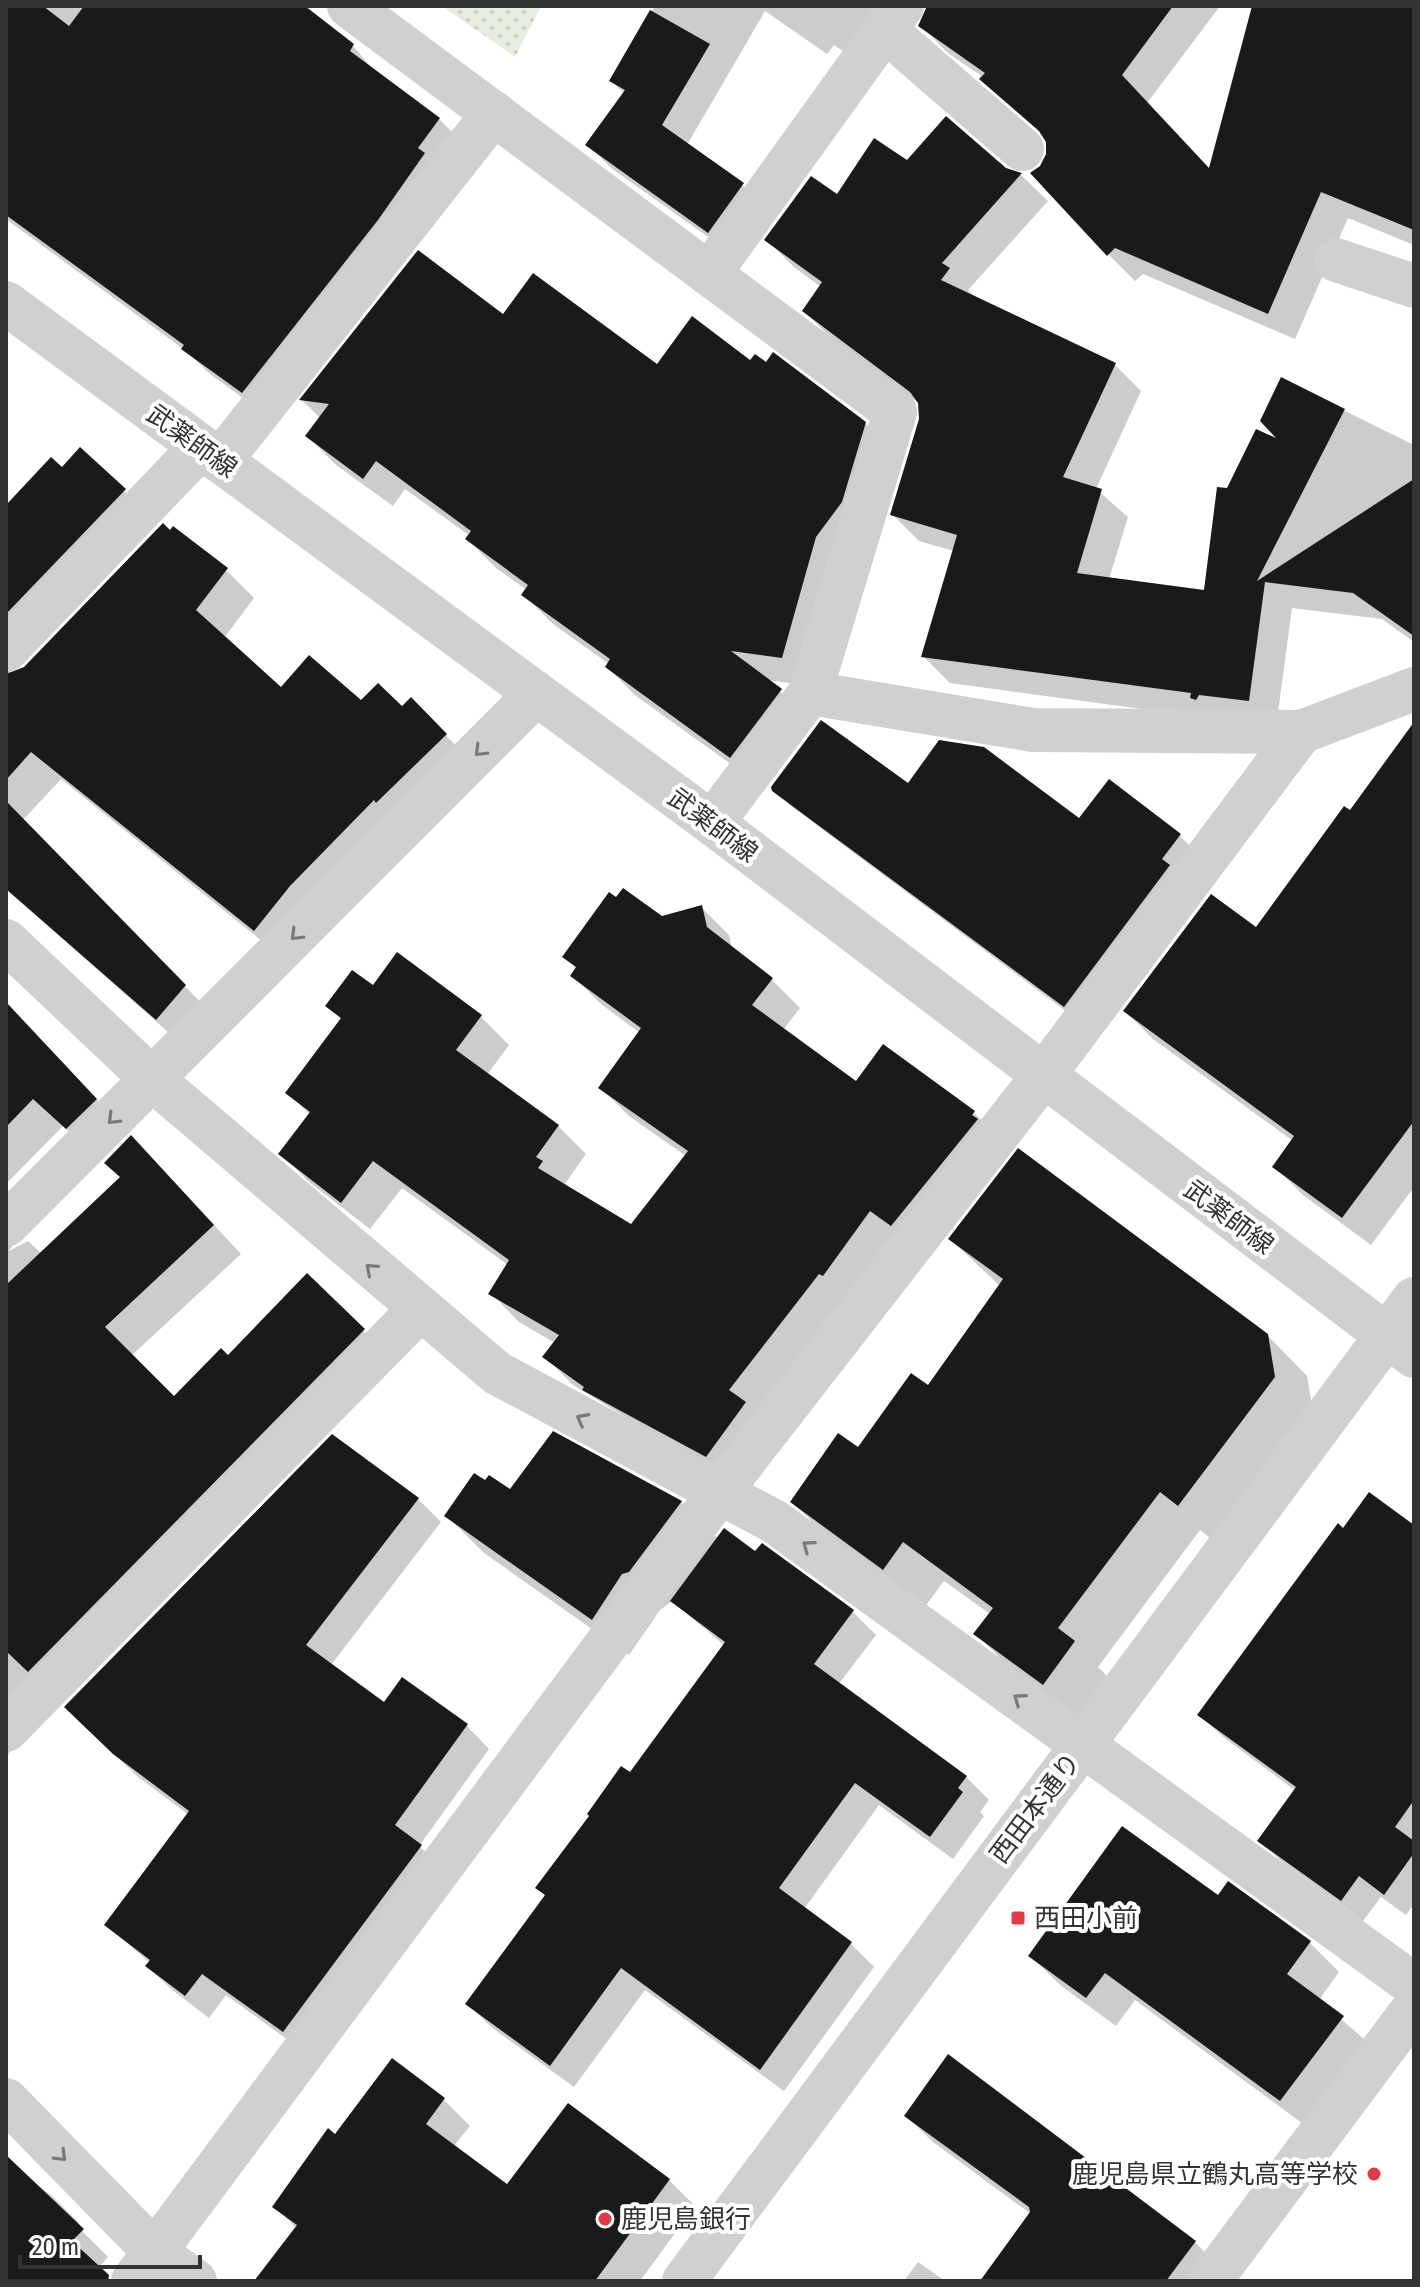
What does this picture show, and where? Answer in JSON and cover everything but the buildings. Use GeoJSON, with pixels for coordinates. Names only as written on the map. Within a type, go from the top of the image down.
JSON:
{"type":"FeatureCollection","features":[{"type":"Feature","properties":{"kind":"street"},"geometry":{"type":"LineString","coordinates":[[349,6],[895,412],[810,693],[712,823]]}},
{"type":"Feature","properties":{"kind":"street"},"geometry":{"type":"LineString","coordinates":[[709,274],[894,18],[1022,149]]}},
{"type":"Feature","properties":{"kind":"street"},"geometry":{"type":"LineString","coordinates":[[6,650],[210,454],[494,113]]}},
{"type":"Feature","properties":{"kind":"street"},"geometry":{"type":"LineString","coordinates":[[1336,260],[1414,286]]}},
{"type":"Feature","properties":{"kind":"street","name":"武薬師線"},"geometry":{"type":"LineString","coordinates":[[6,303],[712,823],[1400,1346]]}},
{"type":"Feature","properties":{"kind":"street"},"geometry":{"type":"LineString","coordinates":[[810,693],[1033,730],[1301,732],[1414,689]]}},
{"type":"Feature","properties":{"kind":"street"},"geometry":{"type":"LineString","coordinates":[[6,1225],[535,695]]}},
{"type":"Feature","properties":{"kind":"street"},"geometry":{"type":"LineString","coordinates":[[144,2266],[719,1493],[1043,1076],[1301,732]]}},
{"type":"Feature","properties":{"kind":"street"},"geometry":{"type":"LineString","coordinates":[[6,941],[152,1079],[419,1310],[497,1373],[775,1522],[1414,1985]]}},
{"type":"Feature","properties":{"kind":"street","name":"西田本通り"},"geometry":{"type":"LineString","coordinates":[[684,2281],[1082,1744],[1400,1346],[1414,1299]]}},
{"type":"Feature","properties":{"kind":"street"},"geometry":{"type":"LineString","coordinates":[[6,1730],[419,1310]]}},
{"type":"Feature","properties":{"kind":"street"},"geometry":{"type":"LineString","coordinates":[[1210,2281],[1414,2008]]}},
{"type":"Feature","properties":{"kind":"street"},"geometry":{"type":"LineString","coordinates":[[6,2100],[144,2266],[195,2281]]}},
{"type":"Feature","properties":{"kind":"shaded area"},"geometry":{"type":"Polygon","coordinates":[[[442,6],[541,6],[515,57],[442,6]]]}},
{"type":"Feature","properties":{"kind":"place","name":"西田小前"},"geometry":{"type":"Point","coordinates":[1018,1918]}},
{"type":"Feature","properties":{"kind":"place","name":"鹿児島県立鶴丸高等学校"},"geometry":{"type":"Point","coordinates":[1374,2174]}},
{"type":"Feature","properties":{"kind":"place","name":"鹿児島銀行"},"geometry":{"type":"Point","coordinates":[605,2219]}}]}
